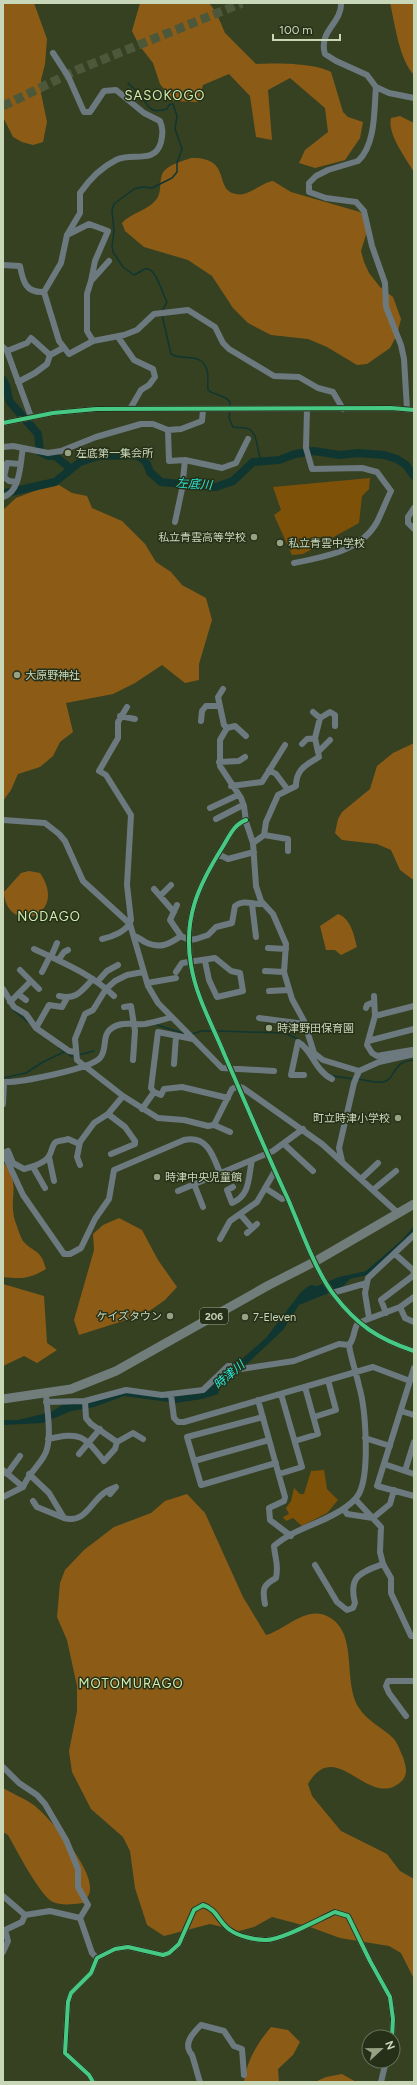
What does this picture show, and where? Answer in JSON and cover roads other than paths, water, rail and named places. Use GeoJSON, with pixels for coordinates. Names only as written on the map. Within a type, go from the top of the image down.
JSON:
{"type":"FeatureCollection","features":[{"type":"Feature","properties":{"kind":"highway","name":"206"},"geometry":{"type":"LineString","coordinates":[[3,1400],[46,1398],[116,1371],[269,1285],[316,1261],[414,1204]]}},
{"type":"Feature","properties":{"kind":"street"},"geometry":{"type":"LineString","coordinates":[[341,3],[341,11],[324,40],[325,54],[336,61],[367,75],[376,87],[414,98]]}},
{"type":"Feature","properties":{"kind":"street"},"geometry":{"type":"LineString","coordinates":[[53,52],[68,76],[84,112],[90,112],[104,91],[116,90],[144,113],[160,121],[164,131],[160,147],[154,154],[145,157],[123,157],[115,160],[92,178],[80,193],[80,213],[67,235],[61,263],[44,292],[59,341],[63,348],[69,354],[93,341],[118,337],[137,330],[154,314],[188,310],[215,327],[223,343],[229,349],[274,376],[299,377],[318,388],[332,392],[343,409]]}},
{"type":"Feature","properties":{"kind":"street"},"geometry":{"type":"LineString","coordinates":[[376,87],[370,137],[362,156],[358,161],[316,176],[309,183],[310,192],[318,197],[356,202],[364,211],[372,246],[385,283],[386,307],[401,345],[404,359],[407,409]]}},
{"type":"Feature","properties":{"kind":"street"},"geometry":{"type":"LineString","coordinates":[[67,235],[89,224],[108,231],[95,261],[91,281],[86,294],[87,331],[93,341]]}},
{"type":"Feature","properties":{"kind":"street"},"geometry":{"type":"LineString","coordinates":[[91,281],[109,261]]}},
{"type":"Feature","properties":{"kind":"street"},"geometry":{"type":"LineString","coordinates":[[3,265],[20,266],[22,278],[27,288],[37,292],[44,292]]}},
{"type":"Feature","properties":{"kind":"street"},"geometry":{"type":"LineString","coordinates":[[118,337],[134,360],[153,369],[155,377],[149,385],[140,390],[130,409]]}},
{"type":"Feature","properties":{"kind":"street"},"geometry":{"type":"LineString","coordinates":[[31,417],[5,349],[27,343],[31,338],[50,355]]}},
{"type":"Feature","properties":{"kind":"street"},"geometry":{"type":"LineString","coordinates":[[18,382],[35,373],[46,364],[50,355],[63,348]]}},
{"type":"Feature","properties":{"kind":"street"},"geometry":{"type":"LineString","coordinates":[[3,423],[66,411],[130,409],[414,410]]}},
{"type":"Feature","properties":{"kind":"street"},"geometry":{"type":"LineString","coordinates":[[294,564],[333,554],[367,536],[377,522],[391,491],[377,472],[362,468],[312,469],[306,448],[307,409]]}},
{"type":"Feature","properties":{"kind":"street"},"geometry":{"type":"LineString","coordinates":[[3,447],[23,448],[48,453],[61,452],[96,437],[141,424],[153,424],[168,430],[181,429],[202,421],[203,410]]}},
{"type":"Feature","properties":{"kind":"street"},"geometry":{"type":"LineString","coordinates":[[168,430],[169,461],[184,460],[222,468],[236,463],[248,439]]}},
{"type":"Feature","properties":{"kind":"street"},"geometry":{"type":"LineString","coordinates":[[5,497],[16,485],[23,448]]}},
{"type":"Feature","properties":{"kind":"street"},"geometry":{"type":"LineString","coordinates":[[175,522],[182,489],[184,460]]}},
{"type":"Feature","properties":{"kind":"street"},"geometry":{"type":"LineString","coordinates":[[16,485],[9,482],[4,477],[7,464],[20,464]]}},
{"type":"Feature","properties":{"kind":"street"},"geometry":{"type":"LineString","coordinates":[[414,508],[408,517],[408,523],[414,529]]}},
{"type":"Feature","properties":{"kind":"street"},"geometry":{"type":"LineString","coordinates":[[223,689],[218,697],[224,725],[227,728]]}},
{"type":"Feature","properties":{"kind":"street"},"geometry":{"type":"LineString","coordinates":[[201,721],[202,710],[206,706],[220,706]]}},
{"type":"Feature","properties":{"kind":"street"},"geometry":{"type":"LineString","coordinates":[[127,707],[120,716],[118,722],[118,738],[99,771],[106,775],[131,815],[126,885],[130,909],[130,924],[147,983],[158,1003],[222,1068],[274,1071]]}},
{"type":"Feature","properties":{"kind":"street"},"geometry":{"type":"LineString","coordinates":[[313,712],[320,718]]}},
{"type":"Feature","properties":{"kind":"street"},"geometry":{"type":"LineString","coordinates":[[253,843],[264,835],[266,822],[278,795],[296,786],[296,777],[300,769],[319,757],[315,738],[320,718],[330,712],[335,715],[336,726]]}},
{"type":"Feature","properties":{"kind":"street"},"geometry":{"type":"LineString","coordinates":[[120,716],[135,719]]}},
{"type":"Feature","properties":{"kind":"street"},"geometry":{"type":"LineString","coordinates":[[246,736],[235,726],[227,728],[220,740],[219,762],[231,786],[243,805],[253,843],[256,886],[263,904],[268,908],[277,922],[286,949],[284,972],[289,990],[305,1024],[312,1047],[318,1057],[356,1076]]}},
{"type":"Feature","properties":{"kind":"street"},"geometry":{"type":"LineString","coordinates":[[302,744],[307,739],[315,738]]}},
{"type":"Feature","properties":{"kind":"street"},"geometry":{"type":"LineString","coordinates":[[318,752],[330,740]]}},
{"type":"Feature","properties":{"kind":"street"},"geometry":{"type":"LineString","coordinates":[[231,786],[262,782],[285,744]]}},
{"type":"Feature","properties":{"kind":"street"},"geometry":{"type":"LineString","coordinates":[[219,762],[239,761],[245,757]]}},
{"type":"Feature","properties":{"kind":"street"},"geometry":{"type":"LineString","coordinates":[[269,770],[276,774],[288,790]]}},
{"type":"Feature","properties":{"kind":"street"},"geometry":{"type":"LineString","coordinates":[[210,808],[238,795]]}},
{"type":"Feature","properties":{"kind":"street"},"geometry":{"type":"LineString","coordinates":[[216,819],[243,805]]}},
{"type":"Feature","properties":{"kind":"street"},"geometry":{"type":"LineString","coordinates":[[3,820],[45,822],[65,841],[83,882],[130,924]]}},
{"type":"Feature","properties":{"kind":"street"},"geometry":{"type":"LineString","coordinates":[[246,820],[236,825],[199,889],[189,924],[188,940],[196,986],[267,1154],[332,1293],[358,1323],[390,1343],[414,1351]]}},
{"type":"Feature","properties":{"kind":"street"},"geometry":{"type":"LineString","coordinates":[[264,835],[288,839],[288,851]]}},
{"type":"Feature","properties":{"kind":"street"},"geometry":{"type":"LineString","coordinates":[[218,854],[228,859],[254,852]]}},
{"type":"Feature","properties":{"kind":"street"},"geometry":{"type":"LineString","coordinates":[[160,896],[171,885]]}},
{"type":"Feature","properties":{"kind":"street"},"geometry":{"type":"LineString","coordinates":[[154,889],[174,912]]}},
{"type":"Feature","properties":{"kind":"street"},"geometry":{"type":"LineString","coordinates":[[177,905],[170,920],[181,936],[188,940],[208,935],[216,927],[232,923],[235,906],[238,904],[245,902],[252,904],[263,904]]}},
{"type":"Feature","properties":{"kind":"street"},"geometry":{"type":"LineString","coordinates":[[252,904],[256,937]]}},
{"type":"Feature","properties":{"kind":"street"},"geometry":{"type":"LineString","coordinates":[[102,939],[115,937],[130,924]]}},
{"type":"Feature","properties":{"kind":"street"},"geometry":{"type":"LineString","coordinates":[[134,936],[149,944],[160,946],[164,946],[181,936]]}},
{"type":"Feature","properties":{"kind":"street"},"geometry":{"type":"LineString","coordinates":[[42,972],[57,943]]}},
{"type":"Feature","properties":{"kind":"street"},"geometry":{"type":"LineString","coordinates":[[268,948],[286,949]]}},
{"type":"Feature","properties":{"kind":"street"},"geometry":{"type":"LineString","coordinates":[[34,949],[50,957],[59,959],[95,980],[114,996]]}},
{"type":"Feature","properties":{"kind":"street"},"geometry":{"type":"LineString","coordinates":[[59,959],[64,952],[68,950]]}},
{"type":"Feature","properties":{"kind":"street"},"geometry":{"type":"LineString","coordinates":[[147,983],[176,975],[182,963],[205,961],[215,958],[232,971],[240,973],[243,991],[217,996],[209,980],[205,961]]}},
{"type":"Feature","properties":{"kind":"street"},"geometry":{"type":"LineString","coordinates":[[58,996],[67,998],[78,994],[107,971],[118,965]]}},
{"type":"Feature","properties":{"kind":"street"},"geometry":{"type":"LineString","coordinates":[[20,970],[39,989]]}},
{"type":"Feature","properties":{"kind":"street"},"geometry":{"type":"LineString","coordinates":[[265,971],[284,972]]}},
{"type":"Feature","properties":{"kind":"street"},"geometry":{"type":"LineString","coordinates":[[143,972],[127,975],[106,989],[93,1010],[85,1014],[74,1039],[76,1055],[82,1065],[123,1096],[158,1118],[184,1120],[208,1126],[214,1125],[230,1132]]}},
{"type":"Feature","properties":{"kind":"street"},"geometry":{"type":"LineString","coordinates":[[10,1002],[31,981]]}},
{"type":"Feature","properties":{"kind":"street"},"geometry":{"type":"LineString","coordinates":[[3,989],[14,1007],[26,1014],[36,1028],[76,1055]]}},
{"type":"Feature","properties":{"kind":"street"},"geometry":{"type":"LineString","coordinates":[[269,991],[289,990]]}},
{"type":"Feature","properties":{"kind":"street"},"geometry":{"type":"LineString","coordinates":[[18,994],[26,1000]]}},
{"type":"Feature","properties":{"kind":"street"},"geometry":{"type":"LineString","coordinates":[[36,1028],[48,1005],[62,1007],[67,998]]}},
{"type":"Feature","properties":{"kind":"street"},"geometry":{"type":"LineString","coordinates":[[366,1008],[367,1004],[374,999],[375,1016],[367,1047],[377,1056],[414,1050]]}},
{"type":"Feature","properties":{"kind":"street"},"geometry":{"type":"LineString","coordinates":[[124,1007],[131,1006],[135,1024],[133,1060]]}},
{"type":"Feature","properties":{"kind":"street"},"geometry":{"type":"LineString","coordinates":[[375,1016],[414,1006]]}},
{"type":"Feature","properties":{"kind":"street"},"geometry":{"type":"LineString","coordinates":[[3,1104],[4,1082],[40,1078],[82,1065],[100,1058],[106,1036],[112,1028],[122,1024],[135,1024],[172,1017]]}},
{"type":"Feature","properties":{"kind":"street"},"geometry":{"type":"LineString","coordinates":[[259,1018],[305,1024]]}},
{"type":"Feature","properties":{"kind":"street"},"geometry":{"type":"LineString","coordinates":[[368,1041],[414,1030]]}},
{"type":"Feature","properties":{"kind":"street"},"geometry":{"type":"LineString","coordinates":[[192,1038],[158,1032],[151,1088],[154,1092],[161,1095],[164,1089],[175,1086],[228,1098]]}},
{"type":"Feature","properties":{"kind":"street"},"geometry":{"type":"LineString","coordinates":[[174,1064],[176,1036]]}},
{"type":"Feature","properties":{"kind":"street"},"geometry":{"type":"LineString","coordinates":[[304,1075],[291,1075],[298,1042],[305,1047],[319,1070],[332,1079]]}},
{"type":"Feature","properties":{"kind":"street"},"geometry":{"type":"LineString","coordinates":[[342,1161],[339,1148],[356,1076],[379,1062],[414,1054]]}},
{"type":"Feature","properties":{"kind":"street"},"geometry":{"type":"LineString","coordinates":[[214,1125],[232,1088],[238,1086],[254,1094],[303,1129],[342,1161],[398,1213]]}},
{"type":"Feature","properties":{"kind":"street"},"geometry":{"type":"LineString","coordinates":[[142,1108],[154,1092]]}},
{"type":"Feature","properties":{"kind":"street"},"geometry":{"type":"LineString","coordinates":[[80,1165],[77,1157],[80,1142],[94,1123],[108,1114],[123,1096]]}},
{"type":"Feature","properties":{"kind":"street"},"geometry":{"type":"LineString","coordinates":[[108,1114],[125,1127],[135,1141],[135,1144],[111,1154]]}},
{"type":"Feature","properties":{"kind":"street"},"geometry":{"type":"LineString","coordinates":[[178,1192],[267,1154],[284,1144],[303,1129]]}},
{"type":"Feature","properties":{"kind":"street"},"geometry":{"type":"LineString","coordinates":[[49,1157],[33,1167],[24,1169],[14,1163],[8,1151],[3,1152],[23,1195],[64,1254],[70,1254],[81,1248],[95,1219],[109,1199],[114,1170],[191,1138],[199,1140],[207,1145],[220,1173]]}},
{"type":"Feature","properties":{"kind":"street"},"geometry":{"type":"LineString","coordinates":[[54,1181],[49,1157],[54,1143],[68,1139],[77,1143],[80,1142]]}},
{"type":"Feature","properties":{"kind":"street"},"geometry":{"type":"LineString","coordinates":[[284,1144],[313,1171]]}},
{"type":"Feature","properties":{"kind":"street"},"geometry":{"type":"LineString","coordinates":[[233,1188],[227,1190],[232,1203],[242,1196],[248,1189],[252,1160]]}},
{"type":"Feature","properties":{"kind":"street"},"geometry":{"type":"LineString","coordinates":[[361,1179],[378,1163]]}},
{"type":"Feature","properties":{"kind":"street"},"geometry":{"type":"LineString","coordinates":[[33,1167],[45,1188]]}},
{"type":"Feature","properties":{"kind":"street"},"geometry":{"type":"LineString","coordinates":[[220,1239],[226,1226],[257,1202],[275,1171]]}},
{"type":"Feature","properties":{"kind":"street"},"geometry":{"type":"LineString","coordinates":[[373,1190],[396,1171]]}},
{"type":"Feature","properties":{"kind":"street"},"geometry":{"type":"LineString","coordinates":[[194,1184],[203,1207]]}},
{"type":"Feature","properties":{"kind":"street"},"geometry":{"type":"LineString","coordinates":[[265,1188],[282,1199],[287,1197]]}},
{"type":"Feature","properties":{"kind":"street"},"geometry":{"type":"LineString","coordinates":[[240,1214],[252,1228]]}},
{"type":"Feature","properties":{"kind":"street"},"geometry":{"type":"LineString","coordinates":[[369,1318],[365,1292],[368,1278],[414,1235]]}},
{"type":"Feature","properties":{"kind":"street"},"geometry":{"type":"LineString","coordinates":[[386,1313],[381,1300],[414,1275],[413,1270],[394,1254]]}},
{"type":"Feature","properties":{"kind":"street"},"geometry":{"type":"LineString","coordinates":[[332,1293],[367,1283]]}},
{"type":"Feature","properties":{"kind":"street"},"geometry":{"type":"LineString","coordinates":[[3,1497],[24,1487],[29,1474],[44,1457],[48,1438],[46,1398],[85,1401],[126,1390],[171,1395],[203,1390],[228,1366],[241,1369],[294,1361],[339,1344],[349,1344],[353,1340],[354,1328],[358,1323],[400,1307],[414,1297]]}},
{"type":"Feature","properties":{"kind":"street"},"geometry":{"type":"LineString","coordinates":[[400,1307],[405,1318],[414,1322]]}},
{"type":"Feature","properties":{"kind":"street"},"geometry":{"type":"LineString","coordinates":[[265,1604],[263,1593],[267,1583],[276,1578],[279,1565],[274,1546],[309,1525],[344,1509],[356,1500],[364,1479],[365,1438],[361,1393],[354,1372],[349,1344]]}},
{"type":"Feature","properties":{"kind":"street"},"geometry":{"type":"LineString","coordinates":[[171,1395],[174,1418],[178,1422],[184,1422],[373,1367],[410,1381]]}},
{"type":"Feature","properties":{"kind":"street"},"geometry":{"type":"LineString","coordinates":[[414,1368],[377,1486],[414,1496]]}},
{"type":"Feature","properties":{"kind":"street"},"geometry":{"type":"LineString","coordinates":[[314,1416],[336,1410],[328,1380]]}},
{"type":"Feature","properties":{"kind":"street"},"geometry":{"type":"LineString","coordinates":[[295,1440],[318,1434],[305,1387]]}},
{"type":"Feature","properties":{"kind":"street"},"geometry":{"type":"LineString","coordinates":[[279,1474],[302,1467],[281,1394]]}},
{"type":"Feature","properties":{"kind":"street"},"geometry":{"type":"LineString","coordinates":[[258,1400],[285,1497],[284,1501],[269,1508],[270,1520],[291,1536]]}},
{"type":"Feature","properties":{"kind":"street"},"geometry":{"type":"LineString","coordinates":[[85,1401],[86,1414],[91,1424],[117,1442]]}},
{"type":"Feature","properties":{"kind":"street"},"geometry":{"type":"LineString","coordinates":[[401,1411],[414,1415]]}},
{"type":"Feature","properties":{"kind":"street"},"geometry":{"type":"LineString","coordinates":[[263,1417],[188,1437],[194,1461],[201,1485],[276,1463]]}},
{"type":"Feature","properties":{"kind":"street"},"geometry":{"type":"LineString","coordinates":[[79,1454],[100,1429]]}},
{"type":"Feature","properties":{"kind":"street"},"geometry":{"type":"LineString","coordinates":[[48,1438],[70,1434],[89,1442],[104,1461],[115,1449],[117,1442],[133,1434],[144,1439]]}},
{"type":"Feature","properties":{"kind":"street"},"geometry":{"type":"LineString","coordinates":[[365,1438],[390,1446]]}},
{"type":"Feature","properties":{"kind":"street"},"geometry":{"type":"LineString","coordinates":[[194,1461],[269,1440]]}},
{"type":"Feature","properties":{"kind":"street"},"geometry":{"type":"LineString","coordinates":[[405,1471],[414,1442]]}},
{"type":"Feature","properties":{"kind":"street"},"geometry":{"type":"LineString","coordinates":[[20,1456],[5,1472],[24,1487]]}},
{"type":"Feature","properties":{"kind":"street"},"geometry":{"type":"LineString","coordinates":[[384,1464],[414,1474]]}},
{"type":"Feature","properties":{"kind":"street"},"geometry":{"type":"LineString","coordinates":[[29,1474],[49,1493],[64,1518]]}},
{"type":"Feature","properties":{"kind":"street"},"geometry":{"type":"LineString","coordinates":[[33,1501],[37,1507],[70,1520],[89,1512],[104,1493],[116,1487],[110,1494]]}},
{"type":"Feature","properties":{"kind":"street"},"geometry":{"type":"LineString","coordinates":[[344,1509],[347,1514],[373,1518],[390,1504],[394,1490]]}},
{"type":"Feature","properties":{"kind":"street"},"geometry":{"type":"LineString","coordinates":[[356,1500],[381,1527],[380,1552],[383,1564],[391,1578],[391,1593],[411,1636],[414,1636]]}},
{"type":"Feature","properties":{"kind":"street"},"geometry":{"type":"LineString","coordinates":[[315,1565],[337,1602],[347,1610],[353,1608],[355,1603],[352,1592],[354,1582],[360,1573],[383,1564]]}},
{"type":"Feature","properties":{"kind":"street"},"geometry":{"type":"LineString","coordinates":[[406,1716],[389,1693],[386,1686],[388,1680],[414,1681]]}},
{"type":"Feature","properties":{"kind":"street"},"geometry":{"type":"LineString","coordinates":[[3,1767],[19,1783],[41,1798],[66,1840],[78,1870],[78,1887],[80,1893],[88,1905],[80,1918]]}},
{"type":"Feature","properties":{"kind":"street"},"geometry":{"type":"LineString","coordinates":[[3,1896],[25,1915],[50,1911],[80,1918]]}},
{"type":"Feature","properties":{"kind":"street"},"geometry":{"type":"LineString","coordinates":[[93,2082],[89,2075],[67,2057],[64,2048],[71,1993],[91,1973],[97,1958],[115,1949],[128,1947],[163,1955],[169,1952],[179,1944],[194,1910],[203,1905],[210,1907],[225,1927],[235,1933],[266,1941],[279,1937],[334,1912],[348,1916],[352,1921],[370,1961],[390,1997],[393,2019],[392,2029]]}},
{"type":"Feature","properties":{"kind":"street"},"geometry":{"type":"LineString","coordinates":[[3,1952],[8,1941],[5,1930],[22,1922],[25,1915]]}},
{"type":"Feature","properties":{"kind":"street"},"geometry":{"type":"LineString","coordinates":[[80,1918],[92,1954],[97,1958]]}},
{"type":"Feature","properties":{"kind":"street"},"geometry":{"type":"LineString","coordinates":[[200,2082],[193,2063],[192,2054],[188,2049],[188,2043],[194,2031],[201,2025],[224,2031],[234,2046],[242,2049],[244,2075]]}},
{"type":"Feature","properties":{"kind":"street"},"geometry":{"type":"LineString","coordinates":[[381,2082],[384,2069]]}},
{"type":"Feature","properties":{"kind":"water","name":"時津川"},"geometry":{"type":"Polygon","coordinates":[[[414,1226],[414,1233],[367,1275],[350,1279],[341,1288],[299,1305],[283,1330],[249,1362],[220,1386],[218,1394],[202,1399],[176,1403],[124,1396],[94,1407],[71,1411],[43,1423],[3,1425],[3,1420],[18,1420],[51,1412],[62,1405],[94,1400],[119,1392],[164,1397],[198,1394],[205,1391],[266,1338],[301,1292],[310,1285],[317,1286],[339,1277],[366,1271],[403,1239],[414,1226]]]}},
{"type":"Feature","properties":{"kind":"waterway"},"geometry":{"type":"LineString","coordinates":[[128,83],[139,93],[148,106],[153,110],[156,111],[167,109],[169,105],[173,104],[177,116],[175,129],[182,149],[177,163],[177,172],[172,178],[152,188],[143,187],[134,189],[114,204],[112,210],[114,231],[112,246],[113,252],[123,267],[134,275],[145,269],[149,269],[152,272],[158,281],[167,302],[162,311]]}},
{"type":"Feature","properties":{"kind":"waterway"},"geometry":{"type":"LineString","coordinates":[[162,315],[171,354],[201,361],[208,372],[208,390],[228,399],[230,406]]}},
{"type":"Feature","properties":{"kind":"waterway"},"geometry":{"type":"LineString","coordinates":[[3,380],[10,402],[38,434],[40,452],[48,456],[55,456],[71,469]]}},
{"type":"Feature","properties":{"kind":"waterway"},"geometry":{"type":"LineString","coordinates":[[230,410],[229,418],[233,427],[246,428],[253,433],[261,461]]}},
{"type":"Feature","properties":{"kind":"waterway","name":"左底川"},"geometry":{"type":"LineString","coordinates":[[6,493],[55,482],[80,462],[99,456],[136,455],[143,459],[150,472],[161,482],[216,487],[233,481],[253,462],[279,460],[295,454],[314,451],[340,455],[358,453],[384,455],[397,459],[406,465],[414,476]]}},
{"type":"Feature","properties":{"kind":"waterway"},"geometry":{"type":"LineString","coordinates":[[12,1009],[29,1023]]}},
{"type":"Feature","properties":{"kind":"waterway"},"geometry":{"type":"LineString","coordinates":[[157,1025],[186,1034]]}},
{"type":"Feature","properties":{"kind":"waterway"},"geometry":{"type":"LineString","coordinates":[[192,1034],[202,1031],[212,1031]]}},
{"type":"Feature","properties":{"kind":"waterway"},"geometry":{"type":"LineString","coordinates":[[217,1031],[285,1033],[298,1039]]}},
{"type":"Feature","properties":{"kind":"waterway"},"geometry":{"type":"LineString","coordinates":[[301,1041],[307,1046]]}},
{"type":"Feature","properties":{"kind":"waterway"},"geometry":{"type":"LineString","coordinates":[[59,1048],[71,1056],[75,1056]]}},
{"type":"Feature","properties":{"kind":"waterway"},"geometry":{"type":"LineString","coordinates":[[78,1055],[94,1051]]}},
{"type":"Feature","properties":{"kind":"waterway"},"geometry":{"type":"LineString","coordinates":[[3,1078],[26,1073],[43,1062],[64,1052]]}},
{"type":"Feature","properties":{"kind":"waterway"},"geometry":{"type":"LineString","coordinates":[[358,1079],[373,1082],[387,1081],[401,1064],[414,1060]]}},
{"type":"Feature","properties":{"kind":"waterway"},"geometry":{"type":"LineString","coordinates":[[332,1076],[354,1079]]}},
{"type":"Feature","properties":{"kind":"tunnel"},"geometry":{"type":"LineString","coordinates":[[3,106],[77,70],[242,3]]}},
{"type":"Feature","properties":{"kind":"place","name":"左底第一集会所"},"geometry":{"type":"Point","coordinates":[68,453]}},
{"type":"Feature","properties":{"kind":"place","name":"私立青雲高等学校"},"geometry":{"type":"Point","coordinates":[254,537]}},
{"type":"Feature","properties":{"kind":"place","name":"私立青雲中学校"},"geometry":{"type":"Point","coordinates":[280,543]}},
{"type":"Feature","properties":{"kind":"place","name":"大原野神社"},"geometry":{"type":"Point","coordinates":[17,675]}},
{"type":"Feature","properties":{"kind":"place","name":"時津野田保育園"},"geometry":{"type":"Point","coordinates":[269,1028]}},
{"type":"Feature","properties":{"kind":"place","name":"町立時津小学校"},"geometry":{"type":"Point","coordinates":[398,1118]}},
{"type":"Feature","properties":{"kind":"place","name":"時津中央児童館"},"geometry":{"type":"Point","coordinates":[157,1177]}},
{"type":"Feature","properties":{"kind":"place","name":"ケイズタウン"},"geometry":{"type":"Point","coordinates":[170,1316]}},
{"type":"Feature","properties":{"kind":"place","name":"7-Eleven"},"geometry":{"type":"Point","coordinates":[245,1317]}},
{"type":"Feature","properties":{"kind":"district","name":"SASOKOGO"},"geometry":{"type":"Point","coordinates":[165,95]}},
{"type":"Feature","properties":{"kind":"district","name":"NODAGO"},"geometry":{"type":"Point","coordinates":[49,916]}},
{"type":"Feature","properties":{"kind":"district","name":"MOTOMURAGO"},"geometry":{"type":"Point","coordinates":[131,1683]}}]}
